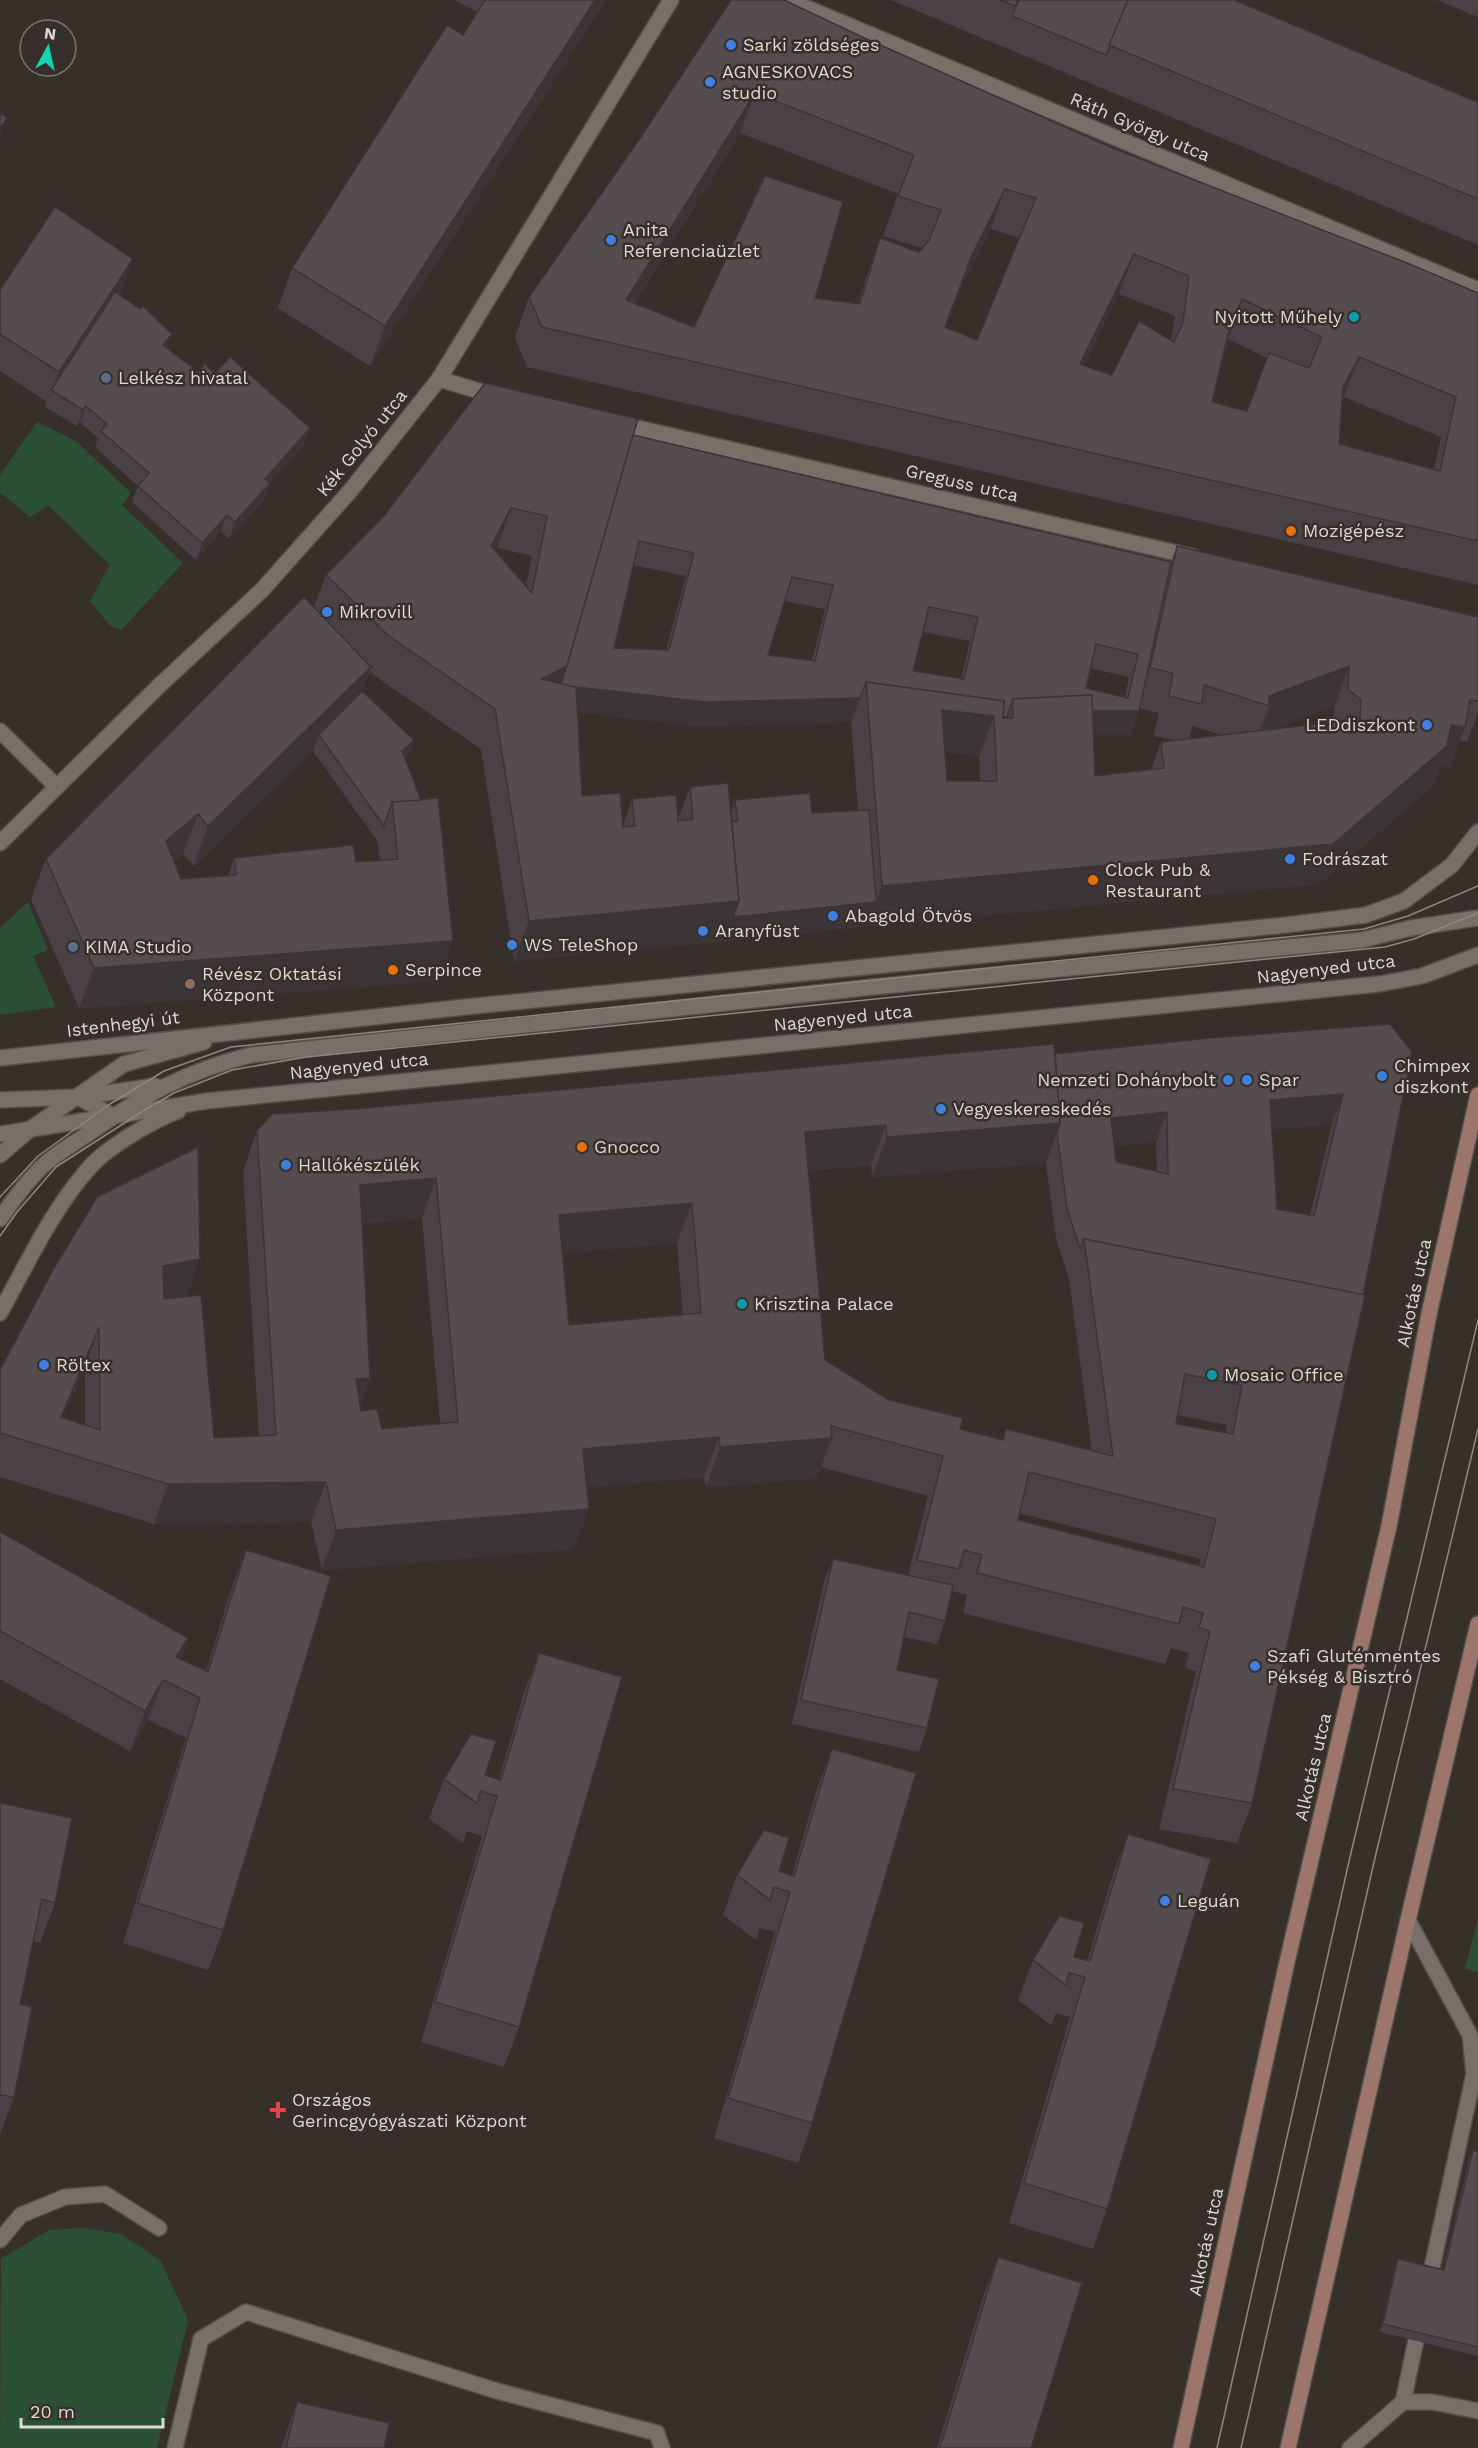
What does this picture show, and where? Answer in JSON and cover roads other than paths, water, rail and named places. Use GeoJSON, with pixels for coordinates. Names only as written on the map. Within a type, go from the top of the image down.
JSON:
{"type":"FeatureCollection","features":[{"type":"Feature","properties":{"kind":"main road","name":"Alkotás utca"},"geometry":{"type":"LineString","coordinates":[[1181,2448],[1290,1951],[1389,1526],[1429,1314],[1478,1095]]}},
{"type":"Feature","properties":{"kind":"main road"},"geometry":{"type":"LineString","coordinates":[[1288,2448],[1478,1624]]}},
{"type":"Feature","properties":{"kind":"street","name":"Kék Golyó utca"},"geometry":{"type":"LineString","coordinates":[[0,843],[160,685],[262,590],[351,489],[439,379],[671,0]]}},
{"type":"Feature","properties":{"kind":"street","name":"Ráth György utca"},"geometry":{"type":"LineString","coordinates":[[788,0],[1478,290]]}},
{"type":"Feature","properties":{"kind":"street"},"geometry":{"type":"LineString","coordinates":[[439,379],[508,398]]}},
{"type":"Feature","properties":{"kind":"street","name":"Greguss utca"},"geometry":{"type":"LineString","coordinates":[[602,420],[1209,561]]}},
{"type":"Feature","properties":{"kind":"street"},"geometry":{"type":"LineString","coordinates":[[0,731],[57,787]]}},
{"type":"Feature","properties":{"kind":"street"},"geometry":{"type":"LineString","coordinates":[[0,1155],[29,1130],[124,1064],[250,1029],[1286,925],[1366,915],[1404,901],[1452,864],[1478,832]]}},
{"type":"Feature","properties":{"kind":"street"},"geometry":{"type":"LineString","coordinates":[[0,1219],[46,1163],[113,1116],[165,1084],[215,1063],[251,1055],[873,987],[1362,940],[1411,928],[1478,918]]}},
{"type":"Feature","properties":{"kind":"street","name":"Nagyenyed utca"},"geometry":{"type":"LineString","coordinates":[[207,1101],[1379,984],[1422,976],[1478,955]]}},
{"type":"Feature","properties":{"kind":"street","name":"Istenhegyi út"},"geometry":{"type":"LineString","coordinates":[[0,1058],[250,1029]]}},
{"type":"Feature","properties":{"kind":"street"},"geometry":{"type":"LineString","coordinates":[[0,1100],[78,1097],[165,1084]]}},
{"type":"Feature","properties":{"kind":"street"},"geometry":{"type":"LineString","coordinates":[[78,1097],[113,1116]]}},
{"type":"Feature","properties":{"kind":"street"},"geometry":{"type":"LineString","coordinates":[[0,1134],[207,1101]]}},
{"type":"Feature","properties":{"kind":"street"},"geometry":{"type":"LineString","coordinates":[[0,1313],[57,1213],[90,1166],[134,1132],[171,1114],[207,1101]]}},
{"type":"Feature","properties":{"kind":"street"},"geometry":{"type":"LineString","coordinates":[[1350,2448],[1403,2402],[1471,2123],[1474,2036],[1408,1920]]}},
{"type":"Feature","properties":{"kind":"street"},"geometry":{"type":"LineString","coordinates":[[0,2240],[21,2214],[65,2197],[105,2194],[159,2228]]}},
{"type":"Feature","properties":{"kind":"street"},"geometry":{"type":"LineString","coordinates":[[175,2448],[201,2339],[246,2312],[496,2391],[657,2433],[662,2448]]}},
{"type":"Feature","properties":{"kind":"street"},"geometry":{"type":"LineString","coordinates":[[1403,2402],[1432,2403],[1478,2411]]}},
{"type":"Feature","properties":{"kind":"tram line"},"geometry":{"type":"LineString","coordinates":[[0,1197],[38,1156],[110,1104],[164,1071],[231,1047],[1364,929],[1408,916],[1478,886]]}},
{"type":"Feature","properties":{"kind":"tram line"},"geometry":{"type":"LineString","coordinates":[[0,1236],[17,1212],[56,1167],[174,1093],[232,1070],[306,1057],[1385,947],[1414,939],[1478,913]]}},
{"type":"Feature","properties":{"kind":"tram line"},"geometry":{"type":"LineString","coordinates":[[1217,2448],[1350,1857],[1478,1320]]}},
{"type":"Feature","properties":{"kind":"tram line"},"geometry":{"type":"LineString","coordinates":[[1241,2448],[1374,1862],[1478,1429]]}},
{"type":"Feature","properties":{"kind":"place","name":"Sarki zöldséges"},"geometry":{"type":"Point","coordinates":[731,45]}},
{"type":"Feature","properties":{"kind":"place","name":"AGNESKOVACS studio"},"geometry":{"type":"Point","coordinates":[710,82]}},
{"type":"Feature","properties":{"kind":"place","name":"Anita Referenciaüzlet"},"geometry":{"type":"Point","coordinates":[611,240]}},
{"type":"Feature","properties":{"kind":"place","name":"Nyitott Műhely"},"geometry":{"type":"Point","coordinates":[1354,317]}},
{"type":"Feature","properties":{"kind":"place","name":"Lelkész hivatal"},"geometry":{"type":"Point","coordinates":[106,378]}},
{"type":"Feature","properties":{"kind":"place","name":"Mozigépész"},"geometry":{"type":"Point","coordinates":[1291,531]}},
{"type":"Feature","properties":{"kind":"place","name":"Mikrovill"},"geometry":{"type":"Point","coordinates":[327,612]}},
{"type":"Feature","properties":{"kind":"place","name":"LEDdiszkont"},"geometry":{"type":"Point","coordinates":[1427,725]}},
{"type":"Feature","properties":{"kind":"place","name":"Fodrászat"},"geometry":{"type":"Point","coordinates":[1290,859]}},
{"type":"Feature","properties":{"kind":"place","name":"Clock Pub & Restaurant"},"geometry":{"type":"Point","coordinates":[1093,880]}},
{"type":"Feature","properties":{"kind":"place","name":"Abagold Ötvös"},"geometry":{"type":"Point","coordinates":[833,916]}},
{"type":"Feature","properties":{"kind":"place","name":"Aranyfüst"},"geometry":{"type":"Point","coordinates":[703,931]}},
{"type":"Feature","properties":{"kind":"place","name":"WS TeleShop"},"geometry":{"type":"Point","coordinates":[512,945]}},
{"type":"Feature","properties":{"kind":"place","name":"KIMA Studio"},"geometry":{"type":"Point","coordinates":[73,947]}},
{"type":"Feature","properties":{"kind":"place","name":"Serpince"},"geometry":{"type":"Point","coordinates":[393,970]}},
{"type":"Feature","properties":{"kind":"place","name":"Révész Oktatási Központ"},"geometry":{"type":"Point","coordinates":[190,984]}},
{"type":"Feature","properties":{"kind":"place","name":"Chimpex diszkont"},"geometry":{"type":"Point","coordinates":[1382,1076]}},
{"type":"Feature","properties":{"kind":"place","name":"Nemzeti Dohánybolt"},"geometry":{"type":"Point","coordinates":[1228,1080]}},
{"type":"Feature","properties":{"kind":"place","name":"Spar"},"geometry":{"type":"Point","coordinates":[1247,1080]}},
{"type":"Feature","properties":{"kind":"place","name":"Vegyeskereskedés"},"geometry":{"type":"Point","coordinates":[941,1109]}},
{"type":"Feature","properties":{"kind":"place","name":"Gnocco"},"geometry":{"type":"Point","coordinates":[582,1147]}},
{"type":"Feature","properties":{"kind":"place","name":"Hallókészülék"},"geometry":{"type":"Point","coordinates":[286,1165]}},
{"type":"Feature","properties":{"kind":"place","name":"Krisztina Palace"},"geometry":{"type":"Point","coordinates":[742,1304]}},
{"type":"Feature","properties":{"kind":"place","name":"Röltex"},"geometry":{"type":"Point","coordinates":[44,1365]}},
{"type":"Feature","properties":{"kind":"place","name":"Mosaic Office"},"geometry":{"type":"Point","coordinates":[1212,1375]}},
{"type":"Feature","properties":{"kind":"place","name":"Szafi Gluténmentes Pékség & Bisztró"},"geometry":{"type":"Point","coordinates":[1255,1666]}},
{"type":"Feature","properties":{"kind":"place","name":"Leguán"},"geometry":{"type":"Point","coordinates":[1165,1901]}},
{"type":"Feature","properties":{"kind":"place","name":"Országos Gerincgyógyászati Központ"},"geometry":{"type":"Point","coordinates":[278,2110]}}]}
